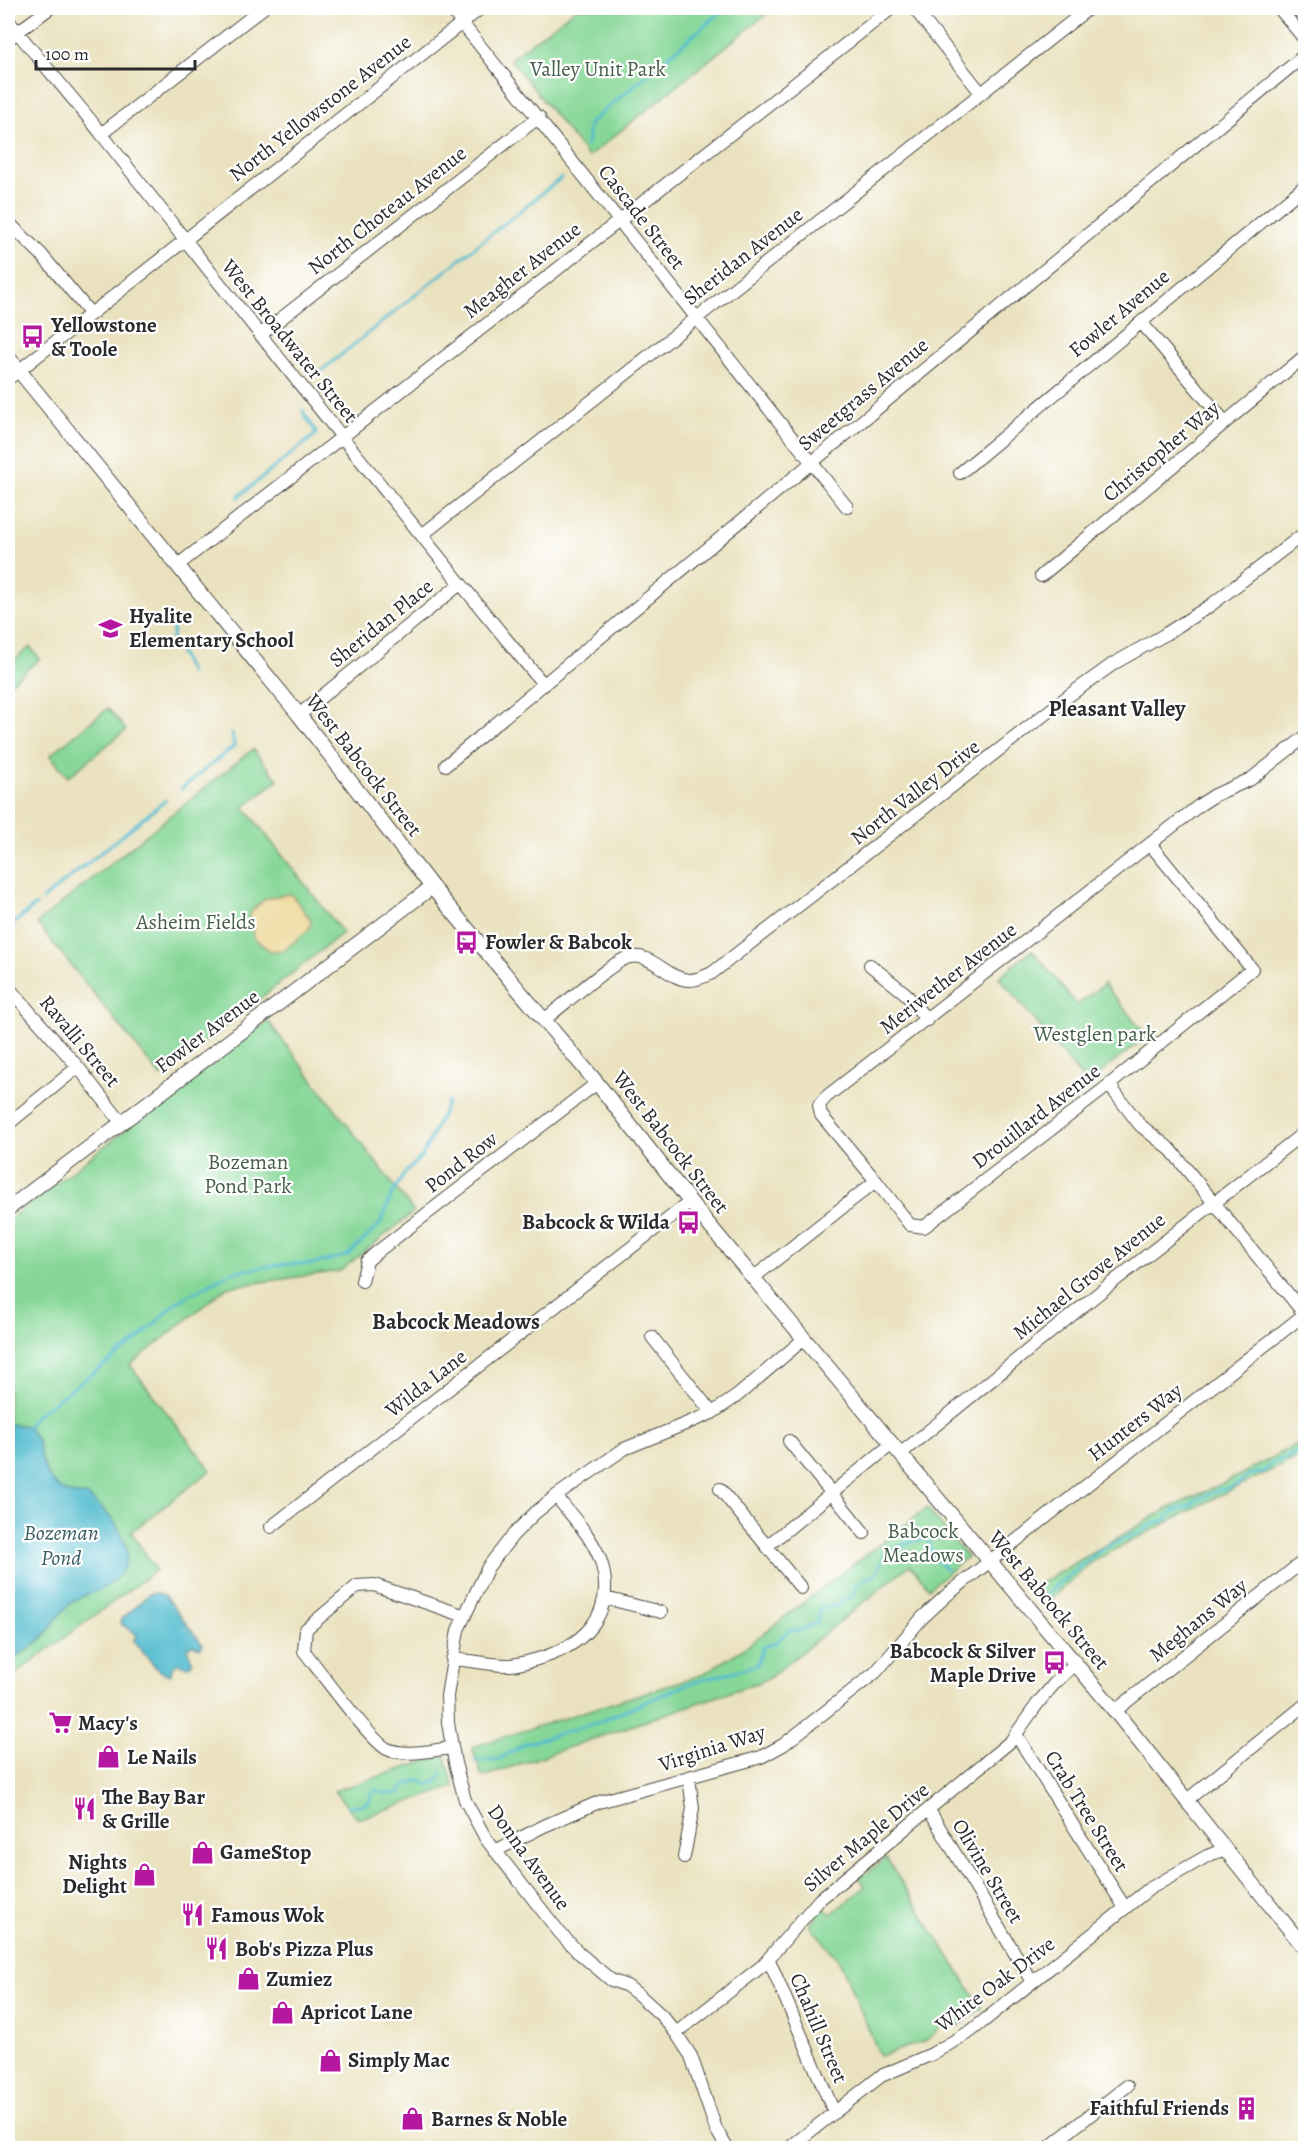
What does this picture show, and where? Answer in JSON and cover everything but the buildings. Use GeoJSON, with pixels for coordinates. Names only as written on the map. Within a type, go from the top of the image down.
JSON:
{"type":"FeatureCollection","features":[{"type":"Feature","properties":{"kind":"street"},"geometry":{"type":"LineString","coordinates":[[12,36],[50,8]]}},
{"type":"Feature","properties":{"kind":"street"},"geometry":{"type":"LineString","coordinates":[[101,134],[263,8]]}},
{"type":"Feature","properties":{"kind":"street","name":"Cascade Street"},"geometry":{"type":"LineString","coordinates":[[450,8],[620,218],[696,319],[847,507]]}},
{"type":"Feature","properties":{"kind":"street","name":"North Yellowstone Avenue"},"geometry":{"type":"LineString","coordinates":[[13,375],[481,8]]}},
{"type":"Feature","properties":{"kind":"street","name":"Meagher Avenue"},"geometry":{"type":"LineString","coordinates":[[177,566],[892,8]]}},
{"type":"Feature","properties":{"kind":"street"},"geometry":{"type":"LineString","coordinates":[[914,8],[981,93]]}},
{"type":"Feature","properties":{"kind":"street","name":"Sheridan Avenue"},"geometry":{"type":"LineString","coordinates":[[422,535],[1089,8]]}},
{"type":"Feature","properties":{"kind":"street"},"geometry":{"type":"LineString","coordinates":[[1279,8],[1305,41]]}},
{"type":"Feature","properties":{"kind":"street","name":"West Broadwater Street"},"geometry":{"type":"LineString","coordinates":[[8,20],[12,36],[101,134],[460,584],[544,685]]}},
{"type":"Feature","properties":{"kind":"street","name":"Sweetgrass Avenue"},"geometry":{"type":"LineString","coordinates":[[446,765],[1305,54]]}},
{"type":"Feature","properties":{"kind":"street","name":"North Choteau Avenue"},"geometry":{"type":"LineString","coordinates":[[260,335],[539,117]]}},
{"type":"Feature","properties":{"kind":"street","name":"Fowler Avenue"},"geometry":{"type":"LineString","coordinates":[[960,473],[1305,184]]}},
{"type":"Feature","properties":{"kind":"street"},"geometry":{"type":"LineString","coordinates":[[8,222],[41,254],[90,313]]}},
{"type":"Feature","properties":{"kind":"street"},"geometry":{"type":"LineString","coordinates":[[1141,322],[1225,422]]}},
{"type":"Feature","properties":{"kind":"street","name":"Christopher Way"},"geometry":{"type":"LineString","coordinates":[[1041,576],[1305,355]]}},
{"type":"Feature","properties":{"kind":"street","name":"West Babcock Street"},"geometry":{"type":"LineString","coordinates":[[8,357],[13,375],[177,566],[299,715],[432,887],[597,1083],[690,1202],[1115,1712],[1305,1948]]}},
{"type":"Feature","properties":{"kind":"street","name":"North Valley Drive"},"geometry":{"type":"LineString","coordinates":[[544,1020],[627,957],[634,956],[653,962],[680,979],[699,979],[712,973],[1067,697],[1113,664],[1164,636],[1211,605],[1305,532]]}},
{"type":"Feature","properties":{"kind":"street","name":"Sheridan Place"},"geometry":{"type":"LineString","coordinates":[[299,715],[460,584]]}},
{"type":"Feature","properties":{"kind":"street","name":"Meriwether Avenue"},"geometry":{"type":"LineString","coordinates":[[876,1181],[821,1115],[819,1105],[1150,844],[1208,800],[1251,779],[1305,736]]}},
{"type":"Feature","properties":{"kind":"street","name":"Drouillard Avenue"},"geometry":{"type":"LineString","coordinates":[[876,1181],[910,1225],[924,1227],[1109,1085],[1252,969],[1150,844]]}},
{"type":"Feature","properties":{"kind":"street","name":"Fowler Avenue"},"geometry":{"type":"LineString","coordinates":[[8,1209],[432,887]]}},
{"type":"Feature","properties":{"kind":"street"},"geometry":{"type":"LineString","coordinates":[[870,965],[905,993],[927,1020]]}},
{"type":"Feature","properties":{"kind":"street","name":"Ravalli Street"},"geometry":{"type":"LineString","coordinates":[[8,987],[78,1067],[121,1122]]}},
{"type":"Feature","properties":{"kind":"street"},"geometry":{"type":"LineString","coordinates":[[8,1124],[78,1067]]}},
{"type":"Feature","properties":{"kind":"street","name":"Pond Row"},"geometry":{"type":"LineString","coordinates":[[362,1281],[367,1261],[377,1252],[597,1083]]}},
{"type":"Feature","properties":{"kind":"street"},"geometry":{"type":"LineString","coordinates":[[1109,1085],[1140,1125],[1171,1150],[1305,1314]]}},
{"type":"Feature","properties":{"kind":"street","name":"Michael Grove Avenue"},"geometry":{"type":"LineString","coordinates":[[767,1546],[831,1494],[896,1449],[1305,1131]]}},
{"type":"Feature","properties":{"kind":"street"},"geometry":{"type":"LineString","coordinates":[[753,1278],[876,1181]]}},
{"type":"Feature","properties":{"kind":"street","name":"Wilda Lane"},"geometry":{"type":"LineString","coordinates":[[271,1527],[690,1202]]}},
{"type":"Feature","properties":{"kind":"street","name":"Hunters Way"},"geometry":{"type":"LineString","coordinates":[[990,1561],[1305,1314]]}},
{"type":"Feature","properties":{"kind":"street"},"geometry":{"type":"LineString","coordinates":[[652,1337],[712,1413]]}},
{"type":"Feature","properties":{"kind":"street","name":"Donna Avenue"},"geometry":{"type":"LineString","coordinates":[[727,2148],[716,2129],[691,2056],[676,2033],[662,2016],[640,1996],[627,1986],[611,1980],[579,1953],[560,1933],[495,1851],[476,1822],[465,1800],[451,1748],[447,1696],[458,1630],[488,1567],[513,1535],[535,1513],[624,1449],[712,1413],[737,1396],[804,1339]]}},
{"type":"Feature","properties":{"kind":"street"},"geometry":{"type":"LineString","coordinates":[[789,1441],[864,1533]]}},
{"type":"Feature","properties":{"kind":"street"},"geometry":{"type":"LineString","coordinates":[[720,1489],[801,1588]]}},
{"type":"Feature","properties":{"kind":"street"},"geometry":{"type":"LineString","coordinates":[[452,1659],[513,1665],[560,1652],[590,1629],[605,1598],[602,1564],[597,1550],[556,1496]]}},
{"type":"Feature","properties":{"kind":"street","name":"Meghans Way"},"geometry":{"type":"LineString","coordinates":[[1115,1712],[1305,1559]]}},
{"type":"Feature","properties":{"kind":"street","name":"Virginia Way"},"geometry":{"type":"LineString","coordinates":[[495,1851],[543,1826],[599,1802],[761,1757],[783,1745],[876,1672],[922,1618],[990,1561]]}},
{"type":"Feature","properties":{"kind":"street"},"geometry":{"type":"LineString","coordinates":[[451,1748],[403,1753],[386,1749],[304,1651],[306,1629],[357,1586],[374,1586],[465,1616]]}},
{"type":"Feature","properties":{"kind":"street"},"geometry":{"type":"LineString","coordinates":[[605,1598],[661,1612]]}},
{"type":"Feature","properties":{"kind":"street","name":"Silver Maple Drive"},"geometry":{"type":"LineString","coordinates":[[676,2033],[768,1960],[820,1899],[1017,1736],[1038,1703],[1075,1664]]}},
{"type":"Feature","properties":{"kind":"street"},"geometry":{"type":"LineString","coordinates":[[1187,1800],[1305,1704]]}},
{"type":"Feature","properties":{"kind":"street","name":"Crab Tree Street"},"geometry":{"type":"LineString","coordinates":[[1017,1736],[1125,1908]]}},
{"type":"Feature","properties":{"kind":"street"},"geometry":{"type":"LineString","coordinates":[[684,1857],[693,1808],[689,1778]]}},
{"type":"Feature","properties":{"kind":"street","name":"Olivine Street"},"geometry":{"type":"LineString","coordinates":[[928,1810],[1032,1982]]}},
{"type":"Feature","properties":{"kind":"street","name":"White Oak Drive"},"geometry":{"type":"LineString","coordinates":[[789,2148],[881,2076],[932,2054],[961,2037],[1125,1908],[1176,1872],[1224,1849]]}},
{"type":"Feature","properties":{"kind":"street","name":"Chahill Street"},"geometry":{"type":"LineString","coordinates":[[768,1960],[834,2112]]}},
{"type":"Feature","properties":{"kind":"street"},"geometry":{"type":"LineString","coordinates":[[1048,2148],[1127,2086]]}},
{"type":"Feature","properties":{"kind":"green space","name":"Valley Unit Park"},"geometry":{"type":"Polygon","coordinates":[[[577,8],[774,8],[588,157],[510,59],[577,8]]]}},
{"type":"Feature","properties":{"kind":"green space"},"geometry":{"type":"Polygon","coordinates":[[[30,647],[40,659],[8,685],[8,665],[30,647]]]}},
{"type":"Feature","properties":{"kind":"green space"},"geometry":{"type":"Polygon","coordinates":[[[108,708],[126,730],[68,777],[50,755],[108,708]]]}},
{"type":"Feature","properties":{"kind":"green space","name":"Asheim Fields"},"geometry":{"type":"Polygon","coordinates":[[[253,749],[278,780],[244,807],[343,933],[161,1077],[37,923],[253,749]]]}},
{"type":"Feature","properties":{"kind":"green space","name":"Westglen park"},"geometry":{"type":"Polygon","coordinates":[[[1032,950],[1077,1005],[1104,984],[1147,1036],[1087,1084],[999,977],[1032,950]]]}},
{"type":"Feature","properties":{"kind":"green space","name":"Bozeman Pond Park"},"geometry":{"type":"Polygon","coordinates":[[[268,1021],[414,1212],[340,1271],[227,1287],[130,1365],[211,1470],[131,1532],[156,1570],[8,1679],[8,1220],[268,1021]]]}},
{"type":"Feature","properties":{"kind":"green space"},"geometry":{"type":"Polygon","coordinates":[[[1305,1440],[1305,1454],[1093,1561],[1046,1603],[1034,1587],[1162,1512],[1240,1475],[1305,1440]]]}},
{"type":"Feature","properties":{"kind":"green space","name":"Babcock Meadows"},"geometry":{"type":"Polygon","coordinates":[[[927,1508],[967,1557],[929,1588],[910,1565],[768,1679],[482,1777],[472,1747],[701,1675],[743,1649],[927,1508]]]}},
{"type":"Feature","properties":{"kind":"green space"},"geometry":{"type":"Polygon","coordinates":[[[445,1755],[454,1787],[358,1819],[334,1791],[445,1755]]]}},
{"type":"Feature","properties":{"kind":"green space"},"geometry":{"type":"Polygon","coordinates":[[[886,1858],[982,2008],[959,2026],[952,2018],[925,2041],[880,2056],[840,1962],[810,1925],[824,1908],[831,1914],[865,1887],[860,1878],[886,1858]]]}},
{"type":"Feature","properties":{"kind":"sand"},"geometry":{"type":"Polygon","coordinates":[[[291,894],[311,920],[309,929],[284,950],[270,951],[254,938],[249,916],[257,905],[267,899],[291,894]]]}},
{"type":"Feature","properties":{"kind":"water","name":"Bozeman Pond"},"geometry":{"type":"Polygon","coordinates":[[[8,1424],[28,1426],[38,1442],[41,1459],[48,1476],[64,1491],[87,1495],[98,1505],[118,1527],[127,1552],[125,1564],[118,1576],[101,1590],[80,1597],[71,1603],[41,1639],[8,1662],[8,1424]]]}},
{"type":"Feature","properties":{"kind":"water"},"geometry":{"type":"Polygon","coordinates":[[[149,1594],[164,1595],[203,1645],[200,1648],[192,1645],[187,1649],[192,1660],[191,1665],[186,1666],[179,1663],[172,1668],[171,1675],[159,1671],[133,1640],[137,1637],[135,1633],[121,1624],[122,1619],[149,1594]]]}},
{"type":"Feature","properties":{"kind":"waterway"},"geometry":{"type":"LineString","coordinates":[[587,146],[589,124],[725,8]]}},
{"type":"Feature","properties":{"kind":"waterway"},"geometry":{"type":"LineString","coordinates":[[316,375],[561,178]]}},
{"type":"Feature","properties":{"kind":"waterway"},"geometry":{"type":"LineString","coordinates":[[238,497],[316,434],[303,410]]}},
{"type":"Feature","properties":{"kind":"waterway"},"geometry":{"type":"LineString","coordinates":[[174,620],[172,638],[190,673]]}},
{"type":"Feature","properties":{"kind":"waterway"},"geometry":{"type":"LineString","coordinates":[[181,789],[234,746],[232,734]]}},
{"type":"Feature","properties":{"kind":"waterway"},"geometry":{"type":"LineString","coordinates":[[42,900],[166,800]]}},
{"type":"Feature","properties":{"kind":"waterway"},"geometry":{"type":"LineString","coordinates":[[8,928],[36,905]]}},
{"type":"Feature","properties":{"kind":"waterway"},"geometry":{"type":"LineString","coordinates":[[28,1426],[36,1415],[138,1340],[177,1302],[231,1272],[285,1264],[314,1264],[348,1255],[380,1224],[392,1194],[404,1174],[422,1156],[448,1102]]}},
{"type":"Feature","properties":{"kind":"waterway"},"geometry":{"type":"LineString","coordinates":[[1041,1598],[1102,1549],[1158,1521],[1162,1522],[1174,1511],[1191,1505],[1197,1500],[1236,1485],[1248,1475],[1263,1472],[1275,1461],[1286,1459],[1306,1443]]}},
{"type":"Feature","properties":{"kind":"waterway"},"geometry":{"type":"LineString","coordinates":[[475,1761],[500,1759],[524,1744],[596,1723],[688,1684],[757,1665],[763,1647],[776,1643],[788,1631],[800,1630],[816,1623],[821,1608],[835,1606],[852,1596],[858,1583],[876,1574],[885,1554],[909,1542],[926,1539],[932,1556],[946,1569]]}},
{"type":"Feature","properties":{"kind":"waterway"},"geometry":{"type":"LineString","coordinates":[[348,1807],[369,1803],[375,1790],[386,1794],[398,1793],[406,1785],[421,1780],[428,1785],[437,1782],[441,1774]]}},
{"type":"Feature","properties":{"kind":"place","name":"Yellowstone & Toole"},"geometry":{"type":"Point","coordinates":[33,337]}},
{"type":"Feature","properties":{"kind":"place","name":"Hyalite Elementary School"},"geometry":{"type":"Point","coordinates":[111,628]}},
{"type":"Feature","properties":{"kind":"place","name":"Fowler & Babcok"},"geometry":{"type":"Point","coordinates":[467,942]}},
{"type":"Feature","properties":{"kind":"place","name":"Babcock & Wilda"},"geometry":{"type":"Point","coordinates":[688,1222]}},
{"type":"Feature","properties":{"kind":"place","name":"Babcock & Silver Maple Drive"},"geometry":{"type":"Point","coordinates":[1054,1663]}},
{"type":"Feature","properties":{"kind":"place","name":"Macy's"},"geometry":{"type":"Point","coordinates":[60,1723]}},
{"type":"Feature","properties":{"kind":"place","name":"Le Nails"},"geometry":{"type":"Point","coordinates":[109,1757]}},
{"type":"Feature","properties":{"kind":"place","name":"The Bay Bar & Grille"},"geometry":{"type":"Point","coordinates":[84,1809]}},
{"type":"Feature","properties":{"kind":"place","name":"GameStop"},"geometry":{"type":"Point","coordinates":[202,1852]}},
{"type":"Feature","properties":{"kind":"place","name":"Nights Delight"},"geometry":{"type":"Point","coordinates":[145,1874]}},
{"type":"Feature","properties":{"kind":"place","name":"Famous Wok"},"geometry":{"type":"Point","coordinates":[193,1915]}},
{"type":"Feature","properties":{"kind":"place","name":"Bob's Pizza Plus"},"geometry":{"type":"Point","coordinates":[217,1949]}},
{"type":"Feature","properties":{"kind":"place","name":"Zumiez"},"geometry":{"type":"Point","coordinates":[248,1979]}},
{"type":"Feature","properties":{"kind":"place","name":"Apricot Lane"},"geometry":{"type":"Point","coordinates":[283,2012]}},
{"type":"Feature","properties":{"kind":"place","name":"Simply Mac"},"geometry":{"type":"Point","coordinates":[330,2060]}},
{"type":"Feature","properties":{"kind":"place","name":"Faithful Friends"},"geometry":{"type":"Point","coordinates":[1247,2108]}},
{"type":"Feature","properties":{"kind":"place","name":"Barnes & Noble"},"geometry":{"type":"Point","coordinates":[413,2119]}},
{"type":"Feature","properties":{"kind":"district","name":"Pleasant Valley"},"geometry":{"type":"Point","coordinates":[1117,709]}},
{"type":"Feature","properties":{"kind":"district","name":"Babcock Meadows"},"geometry":{"type":"Point","coordinates":[456,1322]}}]}
